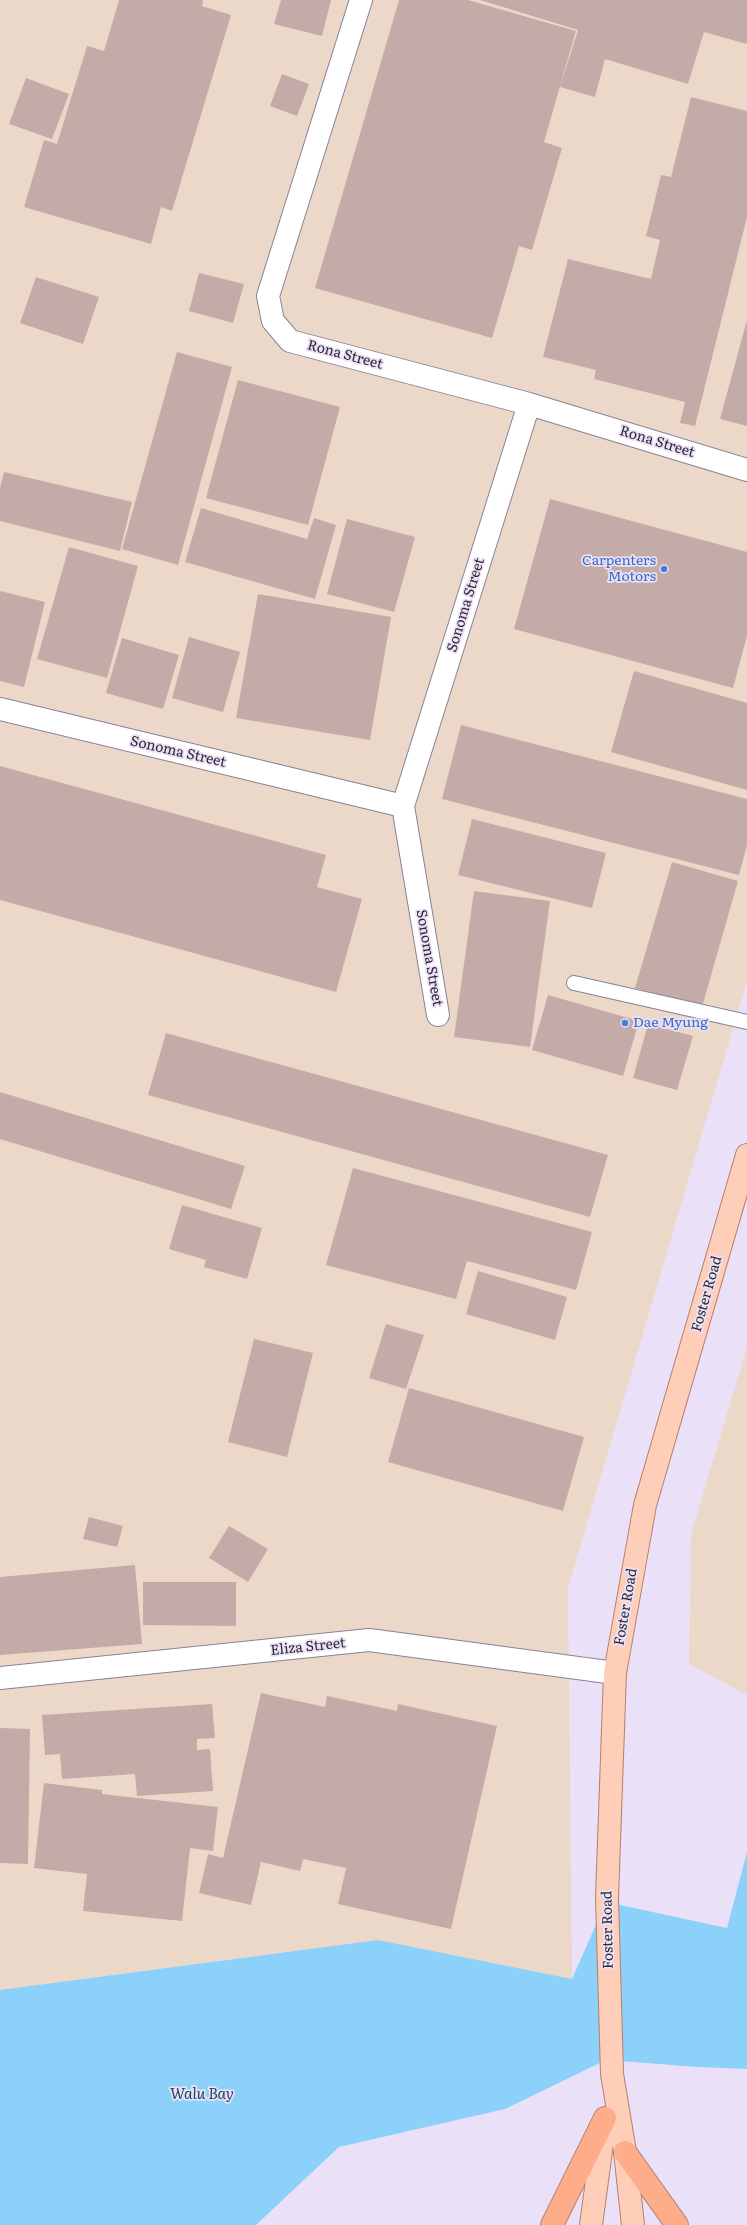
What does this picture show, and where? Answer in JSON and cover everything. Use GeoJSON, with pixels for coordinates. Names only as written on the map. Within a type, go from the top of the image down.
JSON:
{"type":"FeatureCollection","features":[{"type":"Feature","properties":{"kind":"highway"},"geometry":{"type":"LineString","coordinates":[[552,2225],[605,2118]]}},
{"type":"Feature","properties":{"kind":"highway"},"geometry":{"type":"LineString","coordinates":[[625,2152],[677,2225]]}},
{"type":"Feature","properties":{"kind":"main road","name":"Foster Road"},"geometry":{"type":"LineString","coordinates":[[633,2225],[625,2152],[612,2074],[607,1898],[615,1673],[645,1505],[746,1161]]}},
{"type":"Feature","properties":{"kind":"main road","name":"Foster Road"},"geometry":{"type":"LineString","coordinates":[[591,2225],[612,2074]]}},
{"type":"Feature","properties":{"kind":"street","name":"Rona Street"},"geometry":{"type":"LineString","coordinates":[[361,0],[268,296],[273,322],[290,341],[529,404],[747,470]]}},
{"type":"Feature","properties":{"kind":"street","name":"Sonoma Street"},"geometry":{"type":"LineString","coordinates":[[438,1015],[403,806],[529,404]]}},
{"type":"Feature","properties":{"kind":"street","name":"Sonoma Street"},"geometry":{"type":"LineString","coordinates":[[0,709],[403,806]]}},
{"type":"Feature","properties":{"kind":"street","name":"Eliza Street"},"geometry":{"type":"LineString","coordinates":[[0,1678],[369,1640],[615,1673]]}},
{"type":"Feature","properties":{"kind":"lane"},"geometry":{"type":"LineString","coordinates":[[574,983],[747,1022]]}},
{"type":"Feature","properties":{"kind":"shaded area"},"geometry":{"type":"Polygon","coordinates":[[[0,0],[747,0],[747,981],[568,1588],[572,1979],[378,1940],[0,1990],[0,0]]]}},
{"type":"Feature","properties":{"kind":"shaded area"},"geometry":{"type":"Polygon","coordinates":[[[747,1347],[747,1695],[689,1664],[691,1534],[747,1347]]]}},
{"type":"Feature","properties":{"kind":"water","name":"Walu Bay"},"geometry":{"type":"Polygon","coordinates":[[[747,1852],[747,2069],[606,2060],[505,2109],[339,2147],[256,2225],[0,2225],[0,1990],[378,1940],[572,1979],[606,1902],[727,1928],[747,1852]]]}},
{"type":"Feature","properties":{"kind":"building"},"geometry":{"type":"Polygon","coordinates":[[[119,0],[203,0],[202,6],[231,15],[172,211],[161,207],[151,244],[24,207],[44,140],[57,144],[87,46],[104,51],[119,0]]]}},
{"type":"Feature","properties":{"kind":"building"},"geometry":{"type":"Polygon","coordinates":[[[281,0],[331,0],[322,36],[274,24],[281,0]]]}},
{"type":"Feature","properties":{"kind":"building"},"geometry":{"type":"Polygon","coordinates":[[[399,0],[468,0],[576,31],[544,142],[562,148],[532,250],[519,246],[492,338],[315,288],[399,0]]]}},
{"type":"Feature","properties":{"kind":"building"},"geometry":{"type":"Polygon","coordinates":[[[480,0],[747,0],[747,44],[704,32],[688,84],[605,59],[595,97],[560,87],[578,30],[480,0]]]}},
{"type":"Feature","properties":{"kind":"building"},"geometry":{"type":"Polygon","coordinates":[[[282,74],[309,84],[297,116],[270,106],[282,74]]]}},
{"type":"Feature","properties":{"kind":"building"},"geometry":{"type":"Polygon","coordinates":[[[26,78],[69,94],[52,139],[9,124],[26,78]]]}},
{"type":"Feature","properties":{"kind":"building"},"geometry":{"type":"Polygon","coordinates":[[[691,97],[747,111],[747,217],[695,426],[680,423],[685,402],[594,379],[596,370],[543,357],[568,259],[651,279],[660,240],[646,236],[661,175],[671,177],[691,97]]]}},
{"type":"Feature","properties":{"kind":"building"},"geometry":{"type":"Polygon","coordinates":[[[199,273],[244,284],[233,323],[189,311],[199,273]]]}},
{"type":"Feature","properties":{"kind":"building"},"geometry":{"type":"Polygon","coordinates":[[[36,277],[99,297],[83,344],[20,323],[36,277]]]}},
{"type":"Feature","properties":{"kind":"building"},"geometry":{"type":"Polygon","coordinates":[[[747,320],[747,426],[720,419],[747,320]]]}},
{"type":"Feature","properties":{"kind":"building"},"geometry":{"type":"Polygon","coordinates":[[[177,352],[232,367],[178,565],[122,549],[177,352]]]}},
{"type":"Feature","properties":{"kind":"building"},"geometry":{"type":"Polygon","coordinates":[[[238,380],[340,407],[308,525],[206,498],[238,380]]]}},
{"type":"Feature","properties":{"kind":"building"},"geometry":{"type":"Polygon","coordinates":[[[4,472],[132,502],[120,551],[0,521],[0,488],[4,472]]]}},
{"type":"Feature","properties":{"kind":"building"},"geometry":{"type":"Polygon","coordinates":[[[550,499],[747,552],[747,636],[733,688],[514,629],[550,499]]]}},
{"type":"Feature","properties":{"kind":"building"},"geometry":{"type":"Polygon","coordinates":[[[201,508],[307,539],[314,518],[336,525],[315,599],[185,562],[201,508]]]}},
{"type":"Feature","properties":{"kind":"building"},"geometry":{"type":"Polygon","coordinates":[[[347,519],[415,537],[394,612],[327,594],[347,519]]]}},
{"type":"Feature","properties":{"kind":"building"},"geometry":{"type":"Polygon","coordinates":[[[69,547],[138,566],[107,678],[37,659],[69,547]]]}},
{"type":"Feature","properties":{"kind":"building"},"geometry":{"type":"Polygon","coordinates":[[[0,591],[45,602],[24,687],[0,681],[0,591]]]}},
{"type":"Feature","properties":{"kind":"building"},"geometry":{"type":"Polygon","coordinates":[[[258,594],[391,617],[370,740],[236,718],[258,594]]]}},
{"type":"Feature","properties":{"kind":"building"},"geometry":{"type":"Polygon","coordinates":[[[189,637],[240,652],[223,712],[172,698],[189,637]]]}},
{"type":"Feature","properties":{"kind":"building"},"geometry":{"type":"Polygon","coordinates":[[[122,638],[179,655],[163,709],[106,693],[122,638]]]}},
{"type":"Feature","properties":{"kind":"building"},"geometry":{"type":"Polygon","coordinates":[[[634,671],[747,703],[747,790],[611,752],[634,671]]]}},
{"type":"Feature","properties":{"kind":"building"},"geometry":{"type":"Polygon","coordinates":[[[461,725],[747,799],[747,845],[739,875],[442,799],[461,725]]]}},
{"type":"Feature","properties":{"kind":"building"},"geometry":{"type":"Polygon","coordinates":[[[0,766],[326,855],[317,887],[362,899],[336,992],[0,900],[0,766]]]}},
{"type":"Feature","properties":{"kind":"building"},"geometry":{"type":"Polygon","coordinates":[[[472,819],[606,853],[592,908],[458,875],[472,819]]]}},
{"type":"Feature","properties":{"kind":"building"},"geometry":{"type":"Polygon","coordinates":[[[672,862],[738,881],[702,1007],[635,988],[672,862]]]}},
{"type":"Feature","properties":{"kind":"building"},"geometry":{"type":"Polygon","coordinates":[[[474,891],[550,901],[530,1047],[454,1037],[474,891]]]}},
{"type":"Feature","properties":{"kind":"building"},"geometry":{"type":"Polygon","coordinates":[[[548,995],[639,1021],[623,1076],[532,1050],[548,995]]]}},
{"type":"Feature","properties":{"kind":"building"},"geometry":{"type":"Polygon","coordinates":[[[648,1024],[693,1036],[677,1090],[633,1078],[648,1024]]]}},
{"type":"Feature","properties":{"kind":"building"},"geometry":{"type":"Polygon","coordinates":[[[166,1033],[608,1155],[590,1217],[148,1095],[166,1033]]]}},
{"type":"Feature","properties":{"kind":"building"},"geometry":{"type":"Polygon","coordinates":[[[0,1092],[245,1166],[231,1209],[0,1139],[0,1092]]]}},
{"type":"Feature","properties":{"kind":"building"},"geometry":{"type":"Polygon","coordinates":[[[353,1168],[592,1232],[576,1290],[467,1261],[456,1299],[326,1265],[353,1168]]]}},
{"type":"Feature","properties":{"kind":"building"},"geometry":{"type":"Polygon","coordinates":[[[182,1205],[262,1228],[247,1279],[204,1267],[206,1260],[169,1249],[182,1205]]]}},
{"type":"Feature","properties":{"kind":"building"},"geometry":{"type":"Polygon","coordinates":[[[478,1271],[567,1297],[555,1340],[466,1314],[478,1271]]]}},
{"type":"Feature","properties":{"kind":"building"},"geometry":{"type":"Polygon","coordinates":[[[386,1324],[424,1335],[406,1389],[369,1378],[386,1324]]]}},
{"type":"Feature","properties":{"kind":"building"},"geometry":{"type":"Polygon","coordinates":[[[254,1339],[313,1353],[287,1457],[228,1442],[254,1339]]]}},
{"type":"Feature","properties":{"kind":"building"},"geometry":{"type":"Polygon","coordinates":[[[409,1388],[584,1437],[563,1511],[388,1462],[409,1388]]]}},
{"type":"Feature","properties":{"kind":"building"},"geometry":{"type":"Polygon","coordinates":[[[89,1517],[123,1526],[117,1547],[83,1539],[89,1517]]]}},
{"type":"Feature","properties":{"kind":"building"},"geometry":{"type":"Polygon","coordinates":[[[229,1526],[268,1549],[248,1582],[209,1558],[229,1526]]]}},
{"type":"Feature","properties":{"kind":"building"},"geometry":{"type":"Polygon","coordinates":[[[135,1565],[142,1644],[0,1655],[0,1577],[135,1565]]]}},
{"type":"Feature","properties":{"kind":"building"},"geometry":{"type":"Polygon","coordinates":[[[143,1582],[236,1582],[236,1626],[143,1625],[143,1582]]]}},
{"type":"Feature","properties":{"kind":"building"},"geometry":{"type":"Polygon","coordinates":[[[261,1693],[325,1707],[327,1696],[397,1711],[398,1704],[497,1726],[451,1929],[338,1904],[346,1868],[303,1859],[300,1871],[261,1862],[251,1905],[199,1893],[208,1854],[223,1858],[261,1693]]]}},
{"type":"Feature","properties":{"kind":"building"},"geometry":{"type":"Polygon","coordinates":[[[212,1704],[215,1738],[197,1739],[197,1750],[210,1749],[213,1791],[137,1796],[135,1774],[62,1779],[60,1754],[45,1755],[42,1715],[212,1704]]]}},
{"type":"Feature","properties":{"kind":"building"},"geometry":{"type":"Polygon","coordinates":[[[0,1728],[30,1729],[28,1864],[0,1863],[0,1728]]]}},
{"type":"Feature","properties":{"kind":"building"},"geometry":{"type":"Polygon","coordinates":[[[44,1783],[102,1790],[102,1794],[218,1807],[213,1851],[190,1848],[182,1921],[83,1911],[87,1874],[34,1868],[44,1783]]]}},
{"type":"Feature","properties":{"kind":"place","name":"Carpenters Motors"},"geometry":{"type":"Point","coordinates":[664,569]}},
{"type":"Feature","properties":{"kind":"place","name":"Dae Myung"},"geometry":{"type":"Point","coordinates":[625,1023]}}]}
